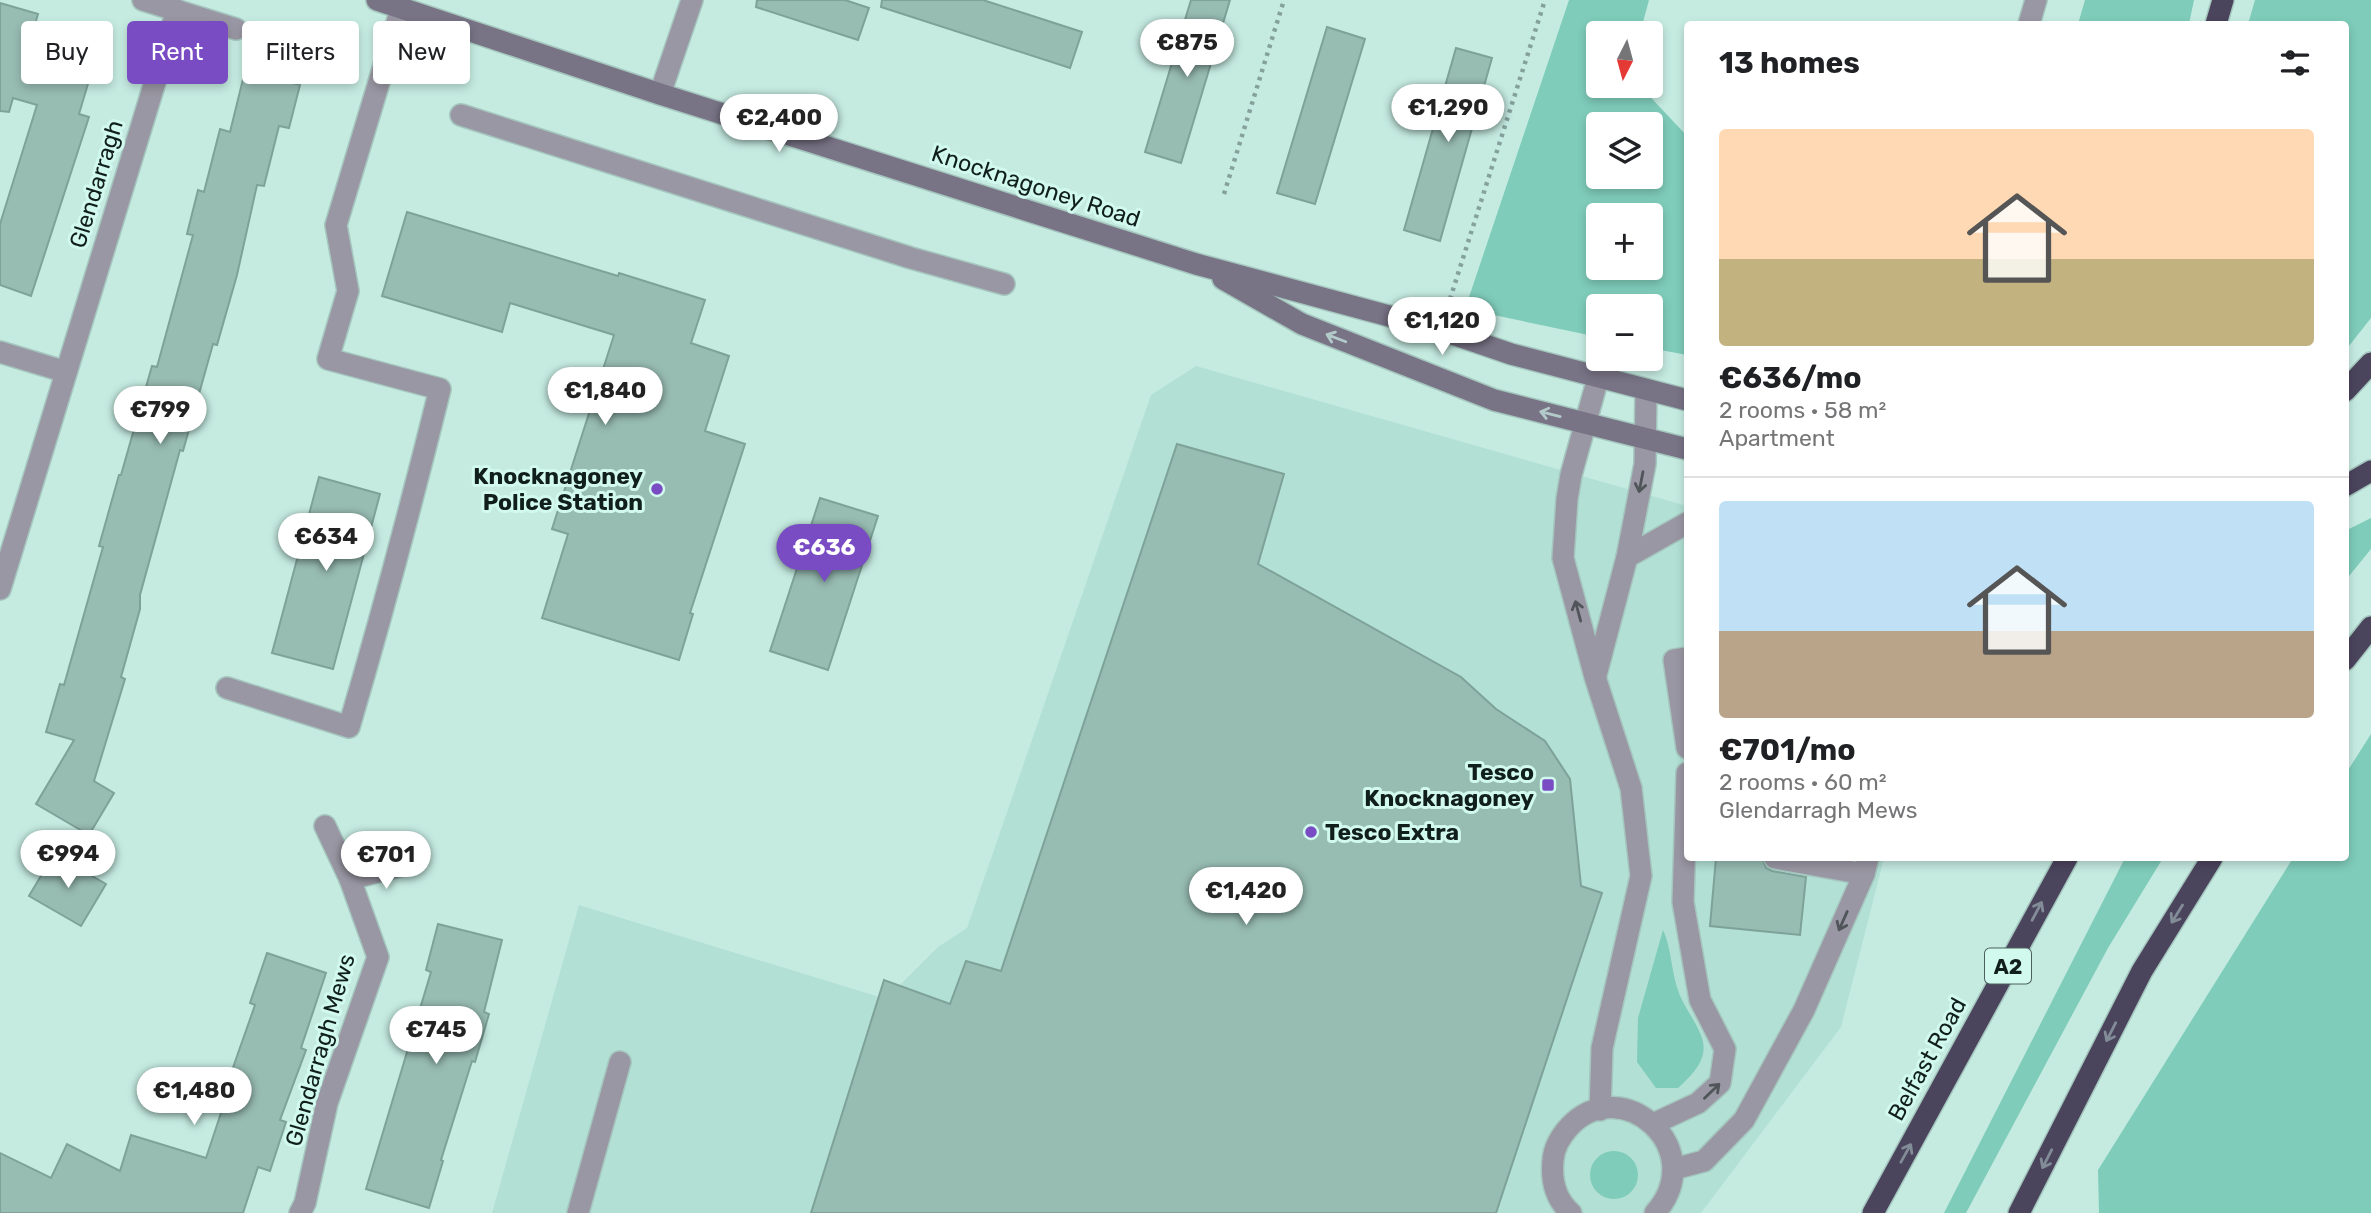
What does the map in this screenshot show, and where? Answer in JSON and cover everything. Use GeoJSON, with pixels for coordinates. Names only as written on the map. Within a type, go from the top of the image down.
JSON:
{"type":"FeatureCollection","features":[{"type":"Feature","properties":{"kind":"highway"},"geometry":{"type":"LineString","coordinates":[[2217,21],[2223,0]]}},
{"type":"Feature","properties":{"kind":"highway"},"geometry":{"type":"LineString","coordinates":[[2349,387],[2371,363]]}},
{"type":"Feature","properties":{"kind":"highway"},"geometry":{"type":"LineString","coordinates":[[2349,484],[2371,471]]}},
{"type":"Feature","properties":{"kind":"highway"},"geometry":{"type":"LineString","coordinates":[[2349,655],[2371,627]]}},
{"type":"Feature","properties":{"kind":"highway"},"geometry":{"type":"LineString","coordinates":[[2019,1213],[2142,971],[2210,861]]}},
{"type":"Feature","properties":{"kind":"highway","name":"Belfast Road"},"geometry":{"type":"LineString","coordinates":[[1873,1213],[2061,863]]}},
{"type":"Feature","properties":{"kind":"street"},"geometry":{"type":"LineString","coordinates":[[143,0],[236,29]]}},
{"type":"Feature","properties":{"kind":"street","name":"Knocknagoney Road"},"geometry":{"type":"LineString","coordinates":[[377,0],[660,94],[1196,264],[1441,330],[1511,354],[1684,399]]}},
{"type":"Feature","properties":{"kind":"street"},"geometry":{"type":"LineString","coordinates":[[660,94],[692,0]]}},
{"type":"Feature","properties":{"kind":"street"},"geometry":{"type":"LineString","coordinates":[[2030,21],[2036,0]]}},
{"type":"Feature","properties":{"kind":"street"},"geometry":{"type":"LineString","coordinates":[[227,688],[349,727],[388,596],[420,472],[440,389],[328,359],[348,291],[336,225],[401,9]]}},
{"type":"Feature","properties":{"kind":"street","name":"Glendarragh"},"geometry":{"type":"LineString","coordinates":[[0,589],[177,10]]}},
{"type":"Feature","properties":{"kind":"street"},"geometry":{"type":"LineString","coordinates":[[461,116],[911,258],[1004,284]]}},
{"type":"Feature","properties":{"kind":"street"},"geometry":{"type":"LineString","coordinates":[[1196,264],[1302,324],[1494,400],[1684,448]]}},
{"type":"Feature","properties":{"kind":"street"},"geometry":{"type":"LineString","coordinates":[[0,352],[66,372]]}},
{"type":"Feature","properties":{"kind":"street"},"geometry":{"type":"LineString","coordinates":[[1598,378],[1567,499],[1563,558],[1595,677],[1631,788],[1641,876],[1602,1048],[1600,1110]]}},
{"type":"Feature","properties":{"kind":"street"},"geometry":{"type":"LineString","coordinates":[[1595,677],[1627,557],[1645,464],[1647,390]]}},
{"type":"Feature","properties":{"kind":"street"},"geometry":{"type":"LineString","coordinates":[[1627,557],[1684,525]]}},
{"type":"Feature","properties":{"kind":"street"},"geometry":{"type":"LineString","coordinates":[[1684,658],[1674,660],[1684,728]]}},
{"type":"Feature","properties":{"kind":"street","name":"Glendarragh Mews"},"geometry":{"type":"LineString","coordinates":[[300,1213],[305,1203],[327,1103],[378,957],[350,879],[325,826]]}},
{"type":"Feature","properties":{"kind":"street"},"geometry":{"type":"LineString","coordinates":[[1653,1124],[1698,1103],[1720,1083],[1726,1049],[1700,1000],[1683,902],[1685,861]]}},
{"type":"Feature","properties":{"kind":"street"},"geometry":{"type":"LineString","coordinates":[[1674,1169],[1704,1161],[1744,1120],[1804,1010],[1866,866],[1808,861]]}},
{"type":"Feature","properties":{"kind":"street"},"geometry":{"type":"LineString","coordinates":[[350,879],[411,863]]}},
{"type":"Feature","properties":{"kind":"street"},"geometry":{"type":"LineString","coordinates":[[578,1213],[620,1062]]}},
{"type":"Feature","properties":{"kind":"street"},"geometry":{"type":"LineString","coordinates":[[1571,1213],[1556,1193],[1552,1174],[1553,1155],[1561,1136],[1574,1122],[1611,1108],[1642,1115],[1664,1136],[1672,1152],[1674,1169],[1671,1187],[1664,1203],[1655,1213]]}},
{"type":"Feature","properties":{"kind":"path"},"geometry":{"type":"LineString","coordinates":[[1224,194],[1284,0]]}},
{"type":"Feature","properties":{"kind":"path"},"geometry":{"type":"LineString","coordinates":[[1441,330],[1545,0]]}},
{"type":"Feature","properties":{"kind":"shaded area"},"geometry":{"type":"Polygon","coordinates":[[[1569,0],[1649,0],[1643,21],[1586,21],[1586,98],[1651,98],[1684,133],[1684,354],[1663,350],[1663,294],[1586,294],[1586,334],[1465,309],[1569,0]]]}},
{"type":"Feature","properties":{"kind":"shaded area"},"geometry":{"type":"Polygon","coordinates":[[[2085,0],[2194,0],[2190,21],[2079,21],[2085,0]]]}},
{"type":"Feature","properties":{"kind":"shaded area"},"geometry":{"type":"Polygon","coordinates":[[[2255,0],[2371,0],[2371,318],[2349,346],[2349,21],[2249,21],[2255,0]]]}},
{"type":"Feature","properties":{"kind":"shaded area"},"geometry":{"type":"Polygon","coordinates":[[[1196,366],[1684,505],[1684,861],[1883,861],[1841,1027],[1701,1213],[492,1213],[579,905],[886,999],[938,947],[967,928],[1151,395],[1196,366]]]}},
{"type":"Feature","properties":{"kind":"shaded area"},"geometry":{"type":"Polygon","coordinates":[[[2371,518],[2371,549],[2349,576],[2349,529],[2371,518]]]}},
{"type":"Feature","properties":{"kind":"shaded area"},"geometry":{"type":"Polygon","coordinates":[[[2371,734],[2371,1213],[2099,1213],[2098,1170],[2291,861],[2349,861],[2349,769],[2371,734]]]}},
{"type":"Feature","properties":{"kind":"shaded area"},"geometry":{"type":"Polygon","coordinates":[[[2123,861],[2161,861],[2108,948],[1966,1213],[1944,1213],[2123,861]]]}},
{"type":"Feature","properties":{"kind":"shaded area"},"geometry":{"type":"Polygon","coordinates":[[[1663,930],[1679,993],[1699,1031],[1704,1049],[1693,1073],[1678,1088],[1656,1088],[1637,1062],[1638,1018],[1663,930]]]}},
{"type":"Feature","properties":{"kind":"shaded area"},"geometry":{"type":"Polygon","coordinates":[[[1614,1151],[1623,1152],[1631,1158],[1637,1166],[1637,1184],[1631,1192],[1623,1198],[1614,1199],[1605,1198],[1597,1192],[1591,1184],[1590,1175],[1591,1166],[1597,1158],[1605,1152],[1614,1151]]]}},
{"type":"Feature","properties":{"kind":"building"},"geometry":{"type":"Polygon","coordinates":[[[757,0],[845,0],[869,8],[858,40],[756,7],[757,0]]]}},
{"type":"Feature","properties":{"kind":"building"},"geometry":{"type":"Polygon","coordinates":[[[882,0],[983,0],[1082,32],[1070,68],[881,7],[882,0]]]}},
{"type":"Feature","properties":{"kind":"building"},"geometry":{"type":"Polygon","coordinates":[[[1191,0],[1230,0],[1181,163],[1145,152],[1191,0]]]}},
{"type":"Feature","properties":{"kind":"building"},"geometry":{"type":"Polygon","coordinates":[[[0,3],[38,14],[36,21],[21,21],[21,84],[88,84],[79,114],[89,117],[31,296],[0,285],[0,224],[37,105],[13,98],[9,112],[0,111],[0,3]]]}},
{"type":"Feature","properties":{"kind":"building"},"geometry":{"type":"Polygon","coordinates":[[[1327,27],[1365,39],[1315,204],[1277,193],[1327,27]]]}},
{"type":"Feature","properties":{"kind":"building"},"geometry":{"type":"Polygon","coordinates":[[[1456,48],[1492,58],[1440,241],[1404,230],[1456,48]]]}},
{"type":"Feature","properties":{"kind":"building"},"geometry":{"type":"Polygon","coordinates":[[[242,83],[300,85],[289,128],[279,126],[264,186],[257,185],[237,275],[217,345],[213,344],[183,451],[180,450],[140,595],[140,609],[121,677],[125,679],[94,781],[114,793],[89,835],[36,804],[74,740],[46,732],[60,684],[64,685],[103,547],[99,546],[152,366],[157,367],[193,235],[187,234],[198,190],[204,192],[220,129],[230,132],[242,83]]]}},
{"type":"Feature","properties":{"kind":"building"},"geometry":{"type":"Polygon","coordinates":[[[407,212],[705,300],[691,343],[729,356],[705,431],[745,444],[690,613],[693,614],[679,660],[542,618],[568,534],[552,529],[614,335],[510,303],[502,332],[382,296],[407,212]]]}},
{"type":"Feature","properties":{"kind":"building","name":"Tesco Extra"},"geometry":{"type":"Polygon","coordinates":[[[1177,444],[1284,474],[1258,564],[1461,677],[1496,709],[1545,741],[1570,779],[1581,886],[1602,893],[1496,1213],[811,1213],[884,980],[950,1004],[966,961],[1001,971],[1177,444]]]}},
{"type":"Feature","properties":{"kind":"building"},"geometry":{"type":"Polygon","coordinates":[[[319,477],[380,494],[333,669],[272,653],[319,477]]]}},
{"type":"Feature","properties":{"kind":"building"},"geometry":{"type":"Polygon","coordinates":[[[820,498],[878,516],[828,670],[770,651],[820,498]]]}},
{"type":"Feature","properties":{"kind":"building"},"geometry":{"type":"Polygon","coordinates":[[[54,854],[106,884],[81,926],[29,896],[54,854]]]}},
{"type":"Feature","properties":{"kind":"building"},"geometry":{"type":"Polygon","coordinates":[[[1716,861],[1763,861],[1766,868],[1772,871],[1806,877],[1800,935],[1710,926],[1716,861]]]}},
{"type":"Feature","properties":{"kind":"building"},"geometry":{"type":"Polygon","coordinates":[[[438,924],[502,940],[484,1012],[489,1014],[441,1160],[443,1161],[429,1208],[366,1189],[431,972],[426,970],[438,924]]]}},
{"type":"Feature","properties":{"kind":"building"},"geometry":{"type":"Polygon","coordinates":[[[267,953],[326,973],[301,1048],[306,1050],[280,1120],[286,1122],[270,1171],[258,1167],[243,1213],[0,1213],[0,1153],[51,1178],[67,1144],[120,1171],[131,1135],[206,1158],[233,1077],[230,1076],[255,1005],[250,1003],[267,953]]]}},
{"type":"Feature","properties":{"kind":"place","name":"Knocknagoney Police Station"},"geometry":{"type":"Point","coordinates":[657,489]}},
{"type":"Feature","properties":{"kind":"place","name":"Tesco Knocknagoney"},"geometry":{"type":"Point","coordinates":[1548,785]}},
{"type":"Feature","properties":{"kind":"place","name":"Tesco Extra"},"geometry":{"type":"Point","coordinates":[1311,832]}}]}
